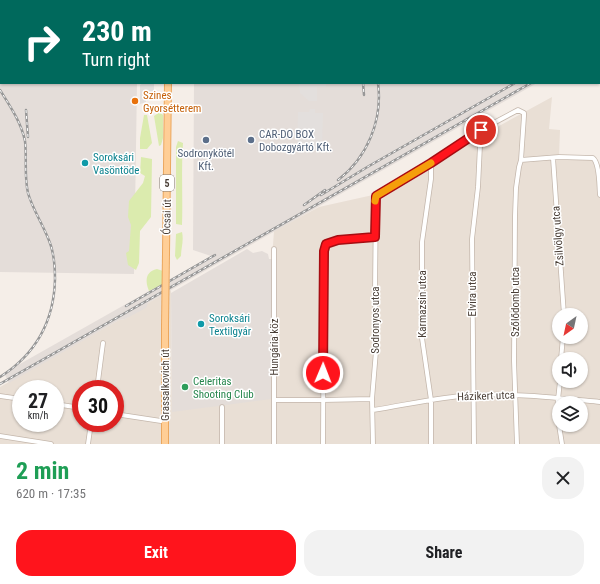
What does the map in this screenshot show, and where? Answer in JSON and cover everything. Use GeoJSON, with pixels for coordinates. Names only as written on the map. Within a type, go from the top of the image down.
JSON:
{"type":"FeatureCollection","features":[{"type":"Feature","properties":{"kind":"main road","name":"Ócsai út"},"geometry":{"type":"LineString","coordinates":[[165,326],[168,84]]}},
{"type":"Feature","properties":{"kind":"main road","name":"Grassalkovich út"},"geometry":{"type":"LineString","coordinates":[[165,326],[165,444]]}},
{"type":"Feature","properties":{"kind":"street","name":"Szőlődomb utca"},"geometry":{"type":"LineString","coordinates":[[484,130],[504,116],[518,110],[524,113],[521,160],[516,188],[515,216],[514,361],[518,444]]}},
{"type":"Feature","properties":{"kind":"street","name":"Elvira utca"},"geometry":{"type":"LineString","coordinates":[[474,444],[472,239],[478,187],[480,145],[484,130]]}},
{"type":"Feature","properties":{"kind":"street"},"geometry":{"type":"LineString","coordinates":[[431,163],[476,133],[484,130]]}},
{"type":"Feature","properties":{"kind":"street"},"geometry":{"type":"LineString","coordinates":[[521,160],[559,157],[593,158],[596,161],[600,195]]}},
{"type":"Feature","properties":{"kind":"street","name":"Zsilvölgy utca"},"geometry":{"type":"LineString","coordinates":[[553,158],[564,308]]}},
{"type":"Feature","properties":{"kind":"street","name":"Sodronyos utca"},"geometry":{"type":"LineString","coordinates":[[373,444],[372,399],[376,351],[376,196],[431,163]]}},
{"type":"Feature","properties":{"kind":"street","name":"Karmazsin utca"},"geometry":{"type":"LineString","coordinates":[[431,163],[431,180],[422,242],[422,338],[431,400],[431,444]]}},
{"type":"Feature","properties":{"kind":"street"},"geometry":{"type":"LineString","coordinates":[[323,444],[324,251],[326,244],[338,240],[375,237]]}},
{"type":"Feature","properties":{"kind":"street","name":"Hungária köz"},"geometry":{"type":"LineString","coordinates":[[274,249],[274,444]]}},
{"type":"Feature","properties":{"kind":"street"},"geometry":{"type":"LineString","coordinates":[[97,380],[103,343]]}},
{"type":"Feature","properties":{"kind":"street","name":"Házikert utca"},"geometry":{"type":"LineString","coordinates":[[373,410],[431,400],[473,395],[515,395],[552,398]]}},
{"type":"Feature","properties":{"kind":"street"},"geometry":{"type":"LineString","coordinates":[[0,396],[12,397]]}},
{"type":"Feature","properties":{"kind":"street"},"geometry":{"type":"LineString","coordinates":[[274,400],[372,399]]}},
{"type":"Feature","properties":{"kind":"street","name":"Házikert utca"},"geometry":{"type":"LineString","coordinates":[[588,401],[600,402]]}},
{"type":"Feature","properties":{"kind":"street"},"geometry":{"type":"LineString","coordinates":[[222,407],[222,444]]}},
{"type":"Feature","properties":{"kind":"street"},"geometry":{"type":"LineString","coordinates":[[124,415],[161,421]]}},
{"type":"Feature","properties":{"kind":"street"},"geometry":{"type":"LineString","coordinates":[[88,444],[90,432]]}},
{"type":"Feature","properties":{"kind":"street"},"geometry":{"type":"LineString","coordinates":[[560,432],[562,444]]}},
{"type":"Feature","properties":{"kind":"street"},"geometry":{"type":"LineString","coordinates":[[0,436],[51,444]]}},
{"type":"Feature","properties":{"kind":"shaded area"},"geometry":{"type":"Polygon","coordinates":[[[0,84],[137,84],[134,274],[0,272],[0,84]]]}},
{"type":"Feature","properties":{"kind":"shaded area"},"geometry":{"type":"Polygon","coordinates":[[[154,84],[154,94],[146,94],[146,102],[140,104],[140,85],[154,84]]]}},
{"type":"Feature","properties":{"kind":"shaded area"},"geometry":{"type":"Polygon","coordinates":[[[194,84],[535,84],[148,303],[146,308],[125,319],[119,320],[9,383],[4,373],[211,256],[193,250],[194,84]]]}},
{"type":"Feature","properties":{"kind":"shaded area"},"geometry":{"type":"Polygon","coordinates":[[[299,84],[326,84],[326,87],[317,87],[317,101],[309,101],[300,93],[299,84]]]}},
{"type":"Feature","properties":{"kind":"shaded area"},"geometry":{"type":"Polygon","coordinates":[[[552,97],[549,129],[560,130],[559,157],[589,158],[596,161],[600,167],[600,444],[0,444],[0,387],[12,380],[12,432],[64,432],[64,380],[12,380],[119,320],[125,319],[148,303],[171,290],[172,412],[272,259],[274,231],[319,207],[373,195],[552,97]]]}},
{"type":"Feature","properties":{"kind":"shaded area"},"geometry":{"type":"Polygon","coordinates":[[[310,109],[315,109],[315,113],[323,113],[322,147],[314,151],[297,150],[298,112],[309,112],[310,109]]]}},
{"type":"Feature","properties":{"kind":"shaded area"},"geometry":{"type":"Polygon","coordinates":[[[247,249],[253,253],[262,251],[268,254],[269,259],[272,259],[271,399],[172,412],[171,293],[247,249]]]}},
{"type":"Feature","properties":{"kind":"green space"},"geometry":{"type":"Polygon","coordinates":[[[160,112],[163,115],[163,138],[161,145],[159,146],[154,116],[160,112]]]}},
{"type":"Feature","properties":{"kind":"green space"},"geometry":{"type":"Polygon","coordinates":[[[144,115],[147,115],[152,143],[147,149],[140,149],[140,138],[144,115]]]}},
{"type":"Feature","properties":{"kind":"green space"},"geometry":{"type":"Polygon","coordinates":[[[178,141],[183,143],[182,225],[176,224],[176,147],[178,141]]]}},
{"type":"Feature","properties":{"kind":"green space"},"geometry":{"type":"Polygon","coordinates":[[[141,157],[152,159],[151,217],[140,231],[139,263],[136,270],[128,265],[126,253],[129,251],[131,225],[128,217],[129,201],[143,183],[145,176],[140,173],[141,157]]]}},
{"type":"Feature","properties":{"kind":"green space"},"geometry":{"type":"Polygon","coordinates":[[[182,232],[183,241],[181,256],[177,260],[175,256],[176,234],[182,232]]]}},
{"type":"Feature","properties":{"kind":"green space"},"geometry":{"type":"Polygon","coordinates":[[[157,269],[163,271],[163,284],[149,291],[147,277],[150,272],[157,269]]]}},
{"type":"Feature","properties":{"kind":"railway"},"geometry":{"type":"LineString","coordinates":[[363,84],[364,95]]}},
{"type":"Feature","properties":{"kind":"railway"},"geometry":{"type":"LineString","coordinates":[[338,180],[357,161],[371,137],[378,111],[378,84]]}},
{"type":"Feature","properties":{"kind":"railway"},"geometry":{"type":"LineString","coordinates":[[321,195],[513,84]]}},
{"type":"Feature","properties":{"kind":"railway"},"geometry":{"type":"LineString","coordinates":[[0,384],[529,84]]}},
{"type":"Feature","properties":{"kind":"railway"},"geometry":{"type":"LineString","coordinates":[[0,90],[21,127],[26,147],[26,180],[28,193],[51,246],[55,279],[51,309],[41,336],[24,358],[0,377]]}},
{"type":"Feature","properties":{"kind":"railway"},"geometry":{"type":"LineString","coordinates":[[26,110],[28,137]]}},
{"type":"Feature","properties":{"kind":"railway"},"geometry":{"type":"LineString","coordinates":[[304,205],[325,190]]}},
{"type":"Feature","properties":{"kind":"railway"},"geometry":{"type":"LineString","coordinates":[[126,306],[215,255]]}},
{"type":"Feature","properties":{"kind":"slow traffic"},"geometry":{"type":"LineString","coordinates":[[375,201],[376,196],[431,163]]}},
{"type":"Feature","properties":{"kind":"place","name":"Szines Gyorsétterem"},"geometry":{"type":"Point","coordinates":[135,101]}},
{"type":"Feature","properties":{"kind":"place","name":"Sodronykötél Kft."},"geometry":{"type":"Point","coordinates":[206,140]}},
{"type":"Feature","properties":{"kind":"place","name":"CAR-DO BOX Dobozgyártó Kft."},"geometry":{"type":"Point","coordinates":[251,140]}},
{"type":"Feature","properties":{"kind":"place","name":"Soroksári Vasöntöde"},"geometry":{"type":"Point","coordinates":[85,163]}},
{"type":"Feature","properties":{"kind":"place","name":"Soroksári Textilgyár"},"geometry":{"type":"Point","coordinates":[201,324]}},
{"type":"Feature","properties":{"kind":"place","name":"Celeritas Shooting Club"},"geometry":{"type":"Point","coordinates":[185,387]}},
{"type":"Feature","properties":{"kind":"route"},"geometry":{"type":"LineString","coordinates":[[323,373],[324,251],[326,244],[338,240],[375,237],[376,196],[431,163],[481,130]]}}]}
